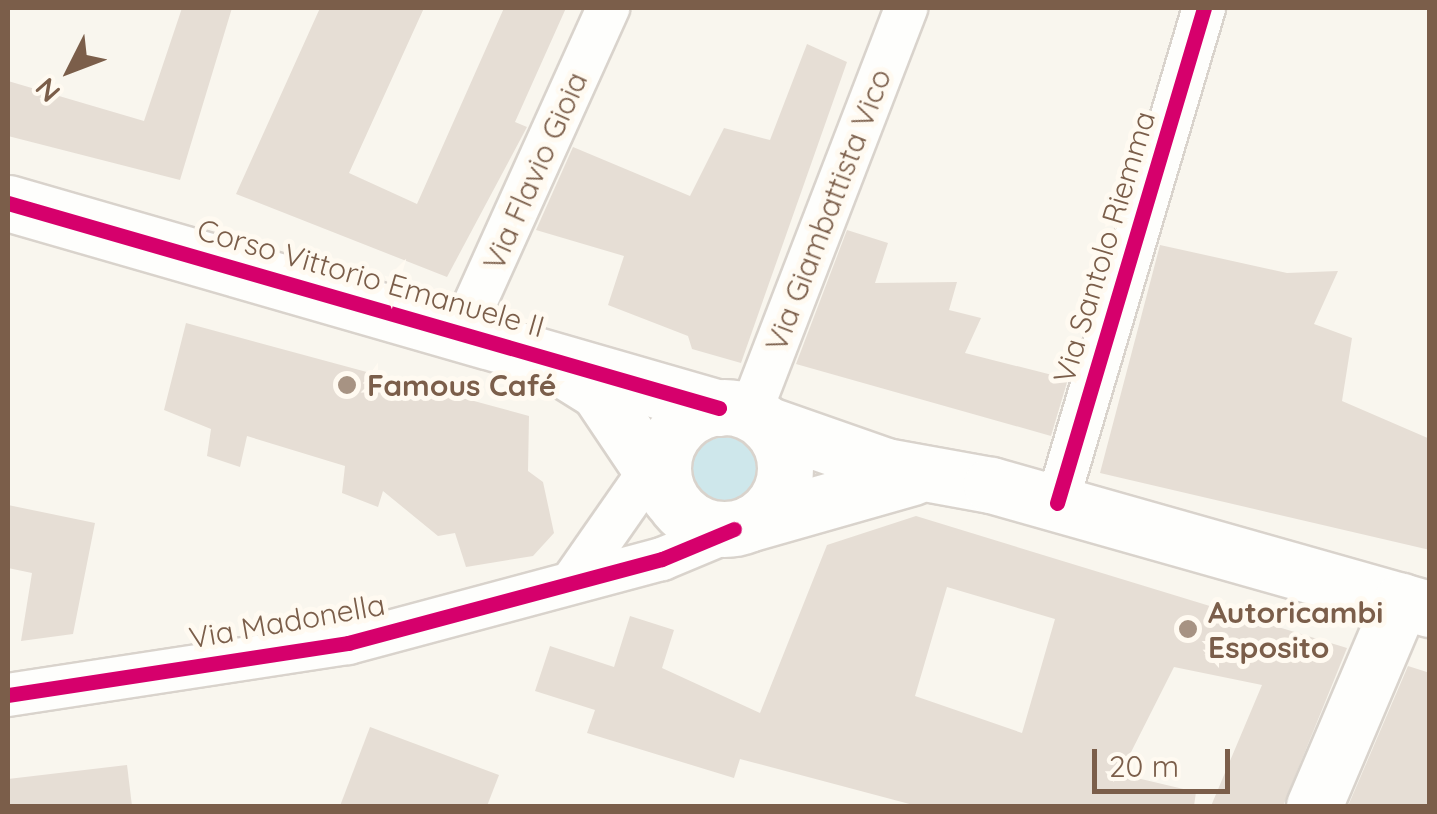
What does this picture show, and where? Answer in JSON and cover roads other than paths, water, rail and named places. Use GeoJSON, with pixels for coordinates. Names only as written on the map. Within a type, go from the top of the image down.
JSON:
{"type":"FeatureCollection","features":[{"type":"Feature","properties":{"kind":"main road","name":"Corso Vittorio Emanuele II"},"geometry":{"type":"LineString","coordinates":[[8,204],[745,415],[926,475],[1057,503],[1415,604]]}},
{"type":"Feature","properties":{"kind":"main road","name":"Corso Vittorio Emanuele II"},"geometry":{"type":"LineString","coordinates":[[530,354],[598,392],[662,470],[697,524],[742,526]]}},
{"type":"Feature","properties":{"kind":"main road"},"geometry":{"type":"LineString","coordinates":[[662,470],[688,420],[745,415],[784,478],[742,526]]}},
{"type":"Feature","properties":{"kind":"main road"},"geometry":{"type":"LineString","coordinates":[[742,526],[926,475]]}},
{"type":"Feature","properties":{"kind":"main road"},"geometry":{"type":"LineString","coordinates":[[1314,806],[1415,604]]}},
{"type":"Feature","properties":{"kind":"street","name":"Via Flavio Gioia"},"geometry":{"type":"LineString","coordinates":[[462,334],[608,8]]}},
{"type":"Feature","properties":{"kind":"street","name":"Via Giambattista Vico"},"geometry":{"type":"LineString","coordinates":[[745,415],[906,8]]}},
{"type":"Feature","properties":{"kind":"street","name":"Via Santolo Riemma"},"geometry":{"type":"LineString","coordinates":[[1057,503],[1204,8]]}},
{"type":"Feature","properties":{"kind":"street"},"geometry":{"type":"LineString","coordinates":[[572,582],[607,544],[662,470]]}},
{"type":"Feature","properties":{"kind":"street","name":"Via Madonella"},"geometry":{"type":"LineString","coordinates":[[8,695],[348,643],[572,582],[742,526]]}},
{"type":"Feature","properties":{"kind":"water"},"geometry":{"type":"Polygon","coordinates":[[[725,437],[748,447],[758,470],[748,493],[725,503],[702,493],[692,470],[702,447],[725,437]]]}},
{"type":"Feature","properties":{"kind":"place","name":"Famous Café"},"geometry":{"type":"Point","coordinates":[347,385]}},
{"type":"Feature","properties":{"kind":"place","name":"Autoricambi Esposito"},"geometry":{"type":"Point","coordinates":[1188,629]}}]}
